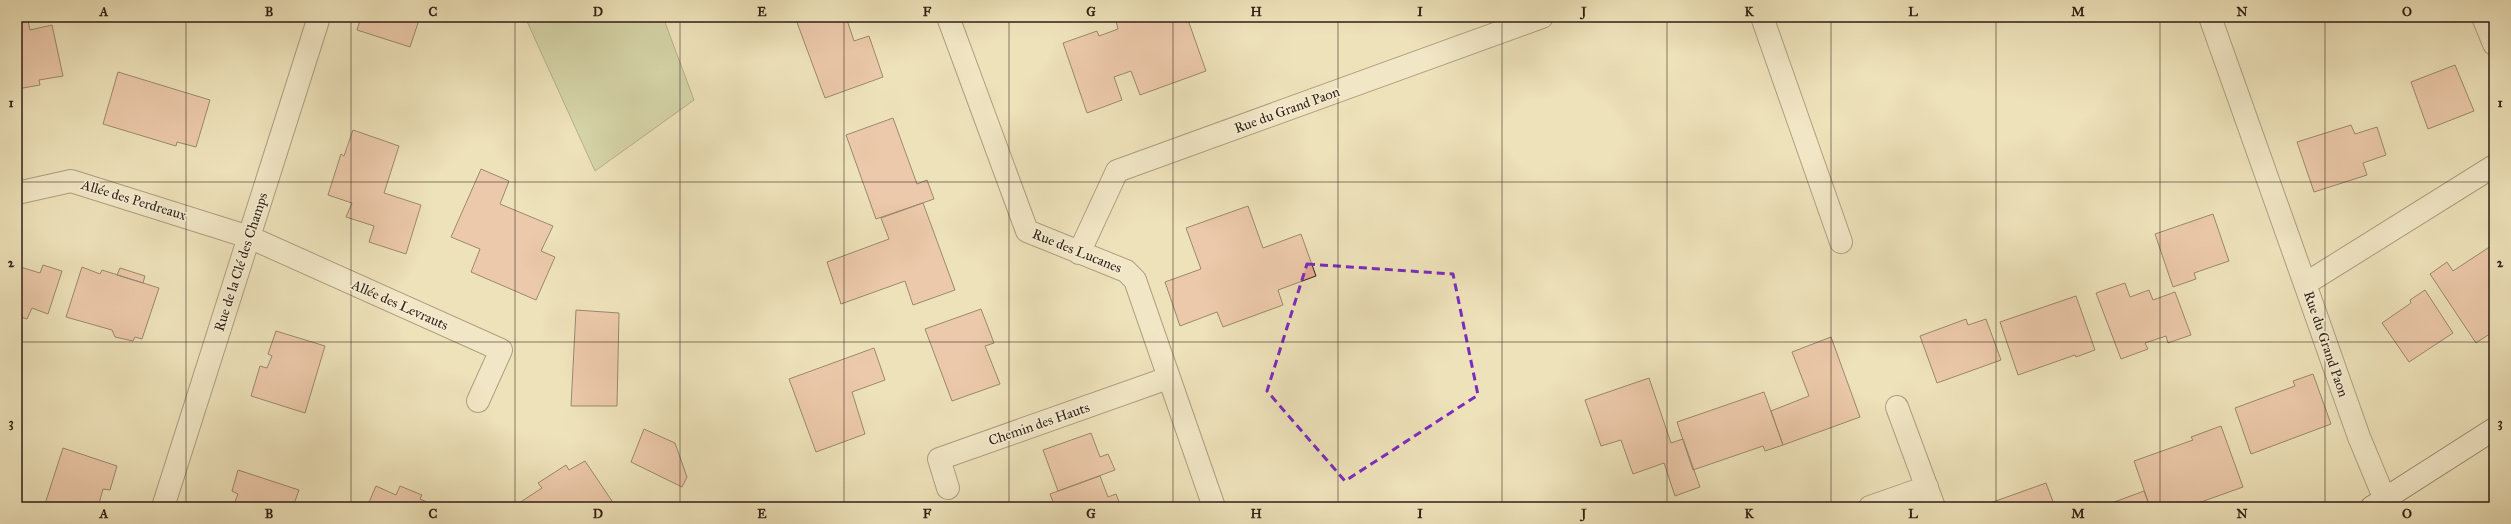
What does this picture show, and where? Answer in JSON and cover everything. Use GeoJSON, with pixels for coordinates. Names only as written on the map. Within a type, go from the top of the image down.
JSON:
{"type":"FeatureCollection","features":[{"type":"Feature","properties":{"kind":"street","name":"Rue de la Clé des Champs"},"geometry":{"type":"LineString","coordinates":[[163,507],[319,17]]}},
{"type":"Feature","properties":{"kind":"street","name":"Rue des Lucanes"},"geometry":{"type":"LineString","coordinates":[[948,17],[1027,231],[1078,253],[1126,271],[1135,280],[1214,507]]}},
{"type":"Feature","properties":{"kind":"street","name":"Rue du Grand Paon"},"geometry":{"type":"LineString","coordinates":[[1078,253],[1117,171],[1542,17]]}},
{"type":"Feature","properties":{"kind":"street"},"geometry":{"type":"LineString","coordinates":[[1762,17],[1841,242]]}},
{"type":"Feature","properties":{"kind":"street"},"geometry":{"type":"LineString","coordinates":[[2210,17],[2305,284]]}},
{"type":"Feature","properties":{"kind":"street"},"geometry":{"type":"LineString","coordinates":[[2483,17],[2494,44]]}},
{"type":"Feature","properties":{"kind":"street","name":"Rue du Grand Paon"},"geometry":{"type":"LineString","coordinates":[[2382,504],[2305,284],[2494,166]]}},
{"type":"Feature","properties":{"kind":"street","name":"Allée des Perdreaux"},"geometry":{"type":"LineString","coordinates":[[17,193],[71,181],[249,237]]}},
{"type":"Feature","properties":{"kind":"street","name":"Allée des Levrauts"},"geometry":{"type":"LineString","coordinates":[[249,237],[501,350],[478,400]]}},
{"type":"Feature","properties":{"kind":"street","name":"Chemin des Hauts"},"geometry":{"type":"LineString","coordinates":[[948,488],[939,459],[1168,378]]}},
{"type":"Feature","properties":{"kind":"street"},"geometry":{"type":"LineString","coordinates":[[1870,507],[1931,497],[1897,407]]}},
{"type":"Feature","properties":{"kind":"street"},"geometry":{"type":"LineString","coordinates":[[2382,504],[2494,429]]}},
{"type":"Feature","properties":{"kind":"highlighted area"},"geometry":{"type":"Polygon","coordinates":[[[1307,264],[1453,274],[1478,395],[1345,481],[1267,391],[1307,264]]]}},
{"type":"Feature","properties":{"kind":"green space"},"geometry":{"type":"Polygon","coordinates":[[[525,17],[663,17],[694,100],[595,171],[525,17]]]}},
{"type":"Feature","properties":{"kind":"building"},"geometry":{"type":"Polygon","coordinates":[[[361,17],[420,17],[410,47],[357,30],[361,17]]]}},
{"type":"Feature","properties":{"kind":"building"},"geometry":{"type":"Polygon","coordinates":[[[795,17],[846,17],[854,41],[869,36],[883,77],[825,98],[795,17]]]}},
{"type":"Feature","properties":{"kind":"building"},"geometry":{"type":"Polygon","coordinates":[[[1128,17],[1187,17],[1206,71],[1140,95],[1131,71],[1114,77],[1122,100],[1087,113],[1063,43],[1097,31],[1099,36],[1118,29],[1116,21],[1128,17]]]}},
{"type":"Feature","properties":{"kind":"building"},"geometry":{"type":"Polygon","coordinates":[[[28,21],[30,30],[52,25],[63,76],[39,80],[40,85],[17,89],[17,24],[28,21]]]}},
{"type":"Feature","properties":{"kind":"building"},"geometry":{"type":"Polygon","coordinates":[[[2455,65],[2474,111],[2428,129],[2411,82],[2455,65]]]}},
{"type":"Feature","properties":{"kind":"building"},"geometry":{"type":"Polygon","coordinates":[[[118,72],[210,100],[196,147],[177,142],[176,146],[103,124],[118,72]]]}},
{"type":"Feature","properties":{"kind":"building"},"geometry":{"type":"Polygon","coordinates":[[[893,118],[917,184],[927,180],[934,199],[876,219],[846,135],[893,118]]]}},
{"type":"Feature","properties":{"kind":"building"},"geometry":{"type":"Polygon","coordinates":[[[2351,125],[2355,134],[2377,127],[2386,155],[2363,163],[2367,175],[2314,192],[2297,142],[2351,125]]]}},
{"type":"Feature","properties":{"kind":"building"},"geometry":{"type":"Polygon","coordinates":[[[353,130],[399,146],[384,193],[421,205],[406,254],[369,242],[374,226],[346,217],[352,203],[328,195],[341,154],[344,156],[353,130]]]}},
{"type":"Feature","properties":{"kind":"building"},"geometry":{"type":"Polygon","coordinates":[[[481,169],[509,181],[500,204],[553,226],[541,251],[555,257],[536,300],[471,272],[480,249],[451,237],[481,169]]]}},
{"type":"Feature","properties":{"kind":"building"},"geometry":{"type":"Polygon","coordinates":[[[923,203],[955,290],[913,305],[905,281],[841,304],[827,262],[889,239],[881,218],[923,203]]]}},
{"type":"Feature","properties":{"kind":"building"},"geometry":{"type":"Polygon","coordinates":[[[1248,206],[1263,248],[1301,234],[1316,276],[1278,290],[1283,305],[1223,327],[1217,312],[1180,326],[1165,282],[1201,269],[1186,228],[1248,206]]]}},
{"type":"Feature","properties":{"kind":"building"},"geometry":{"type":"Polygon","coordinates":[[[2213,214],[2229,261],[2194,273],[2196,279],[2173,287],[2155,234],[2213,214]]]}},
{"type":"Feature","properties":{"kind":"building"},"geometry":{"type":"Polygon","coordinates":[[[2494,244],[2494,331],[2476,343],[2430,274],[2447,262],[2453,271],[2494,244]]]}},
{"type":"Feature","properties":{"kind":"building"},"geometry":{"type":"Polygon","coordinates":[[[43,265],[62,271],[48,314],[32,308],[27,319],[17,316],[17,266],[40,273],[43,265]]]}},
{"type":"Feature","properties":{"kind":"building"},"geometry":{"type":"Polygon","coordinates":[[[82,267],[100,274],[102,270],[159,288],[142,339],[135,337],[133,341],[115,337],[112,330],[66,317],[82,267]]]}},
{"type":"Feature","properties":{"kind":"building"},"geometry":{"type":"Polygon","coordinates":[[[120,268],[145,276],[143,283],[117,275],[120,268]]]}},
{"type":"Feature","properties":{"kind":"building"},"geometry":{"type":"Polygon","coordinates":[[[2125,283],[2130,297],[2149,290],[2153,300],[2175,292],[2191,335],[2168,343],[2166,336],[2145,343],[2148,349],[2121,359],[2096,293],[2125,283]]]}},
{"type":"Feature","properties":{"kind":"building"},"geometry":{"type":"Polygon","coordinates":[[[2425,290],[2453,333],[2409,362],[2382,323],[2411,303],[2410,300],[2425,290]]]}},
{"type":"Feature","properties":{"kind":"building"},"geometry":{"type":"Polygon","coordinates":[[[2076,296],[2095,350],[2076,357],[2075,355],[2018,375],[2000,322],[2076,296]]]}},
{"type":"Feature","properties":{"kind":"building"},"geometry":{"type":"Polygon","coordinates":[[[981,309],[994,343],[985,346],[1000,384],[952,401],[925,329],[981,309]]]}},
{"type":"Feature","properties":{"kind":"building"},"geometry":{"type":"Polygon","coordinates":[[[576,310],[619,313],[617,406],[571,406],[576,310]]]}},
{"type":"Feature","properties":{"kind":"building"},"geometry":{"type":"Polygon","coordinates":[[[1966,319],[1968,325],[1986,319],[2001,360],[1937,383],[1920,336],[1966,319]]]}},
{"type":"Feature","properties":{"kind":"building"},"geometry":{"type":"Polygon","coordinates":[[[276,331],[325,346],[305,413],[251,396],[260,366],[267,368],[272,356],[268,354],[276,331]]]}},
{"type":"Feature","properties":{"kind":"building"},"geometry":{"type":"Polygon","coordinates":[[[1831,337],[1860,417],[1783,445],[1771,411],[1809,396],[1792,352],[1831,337]]]}},
{"type":"Feature","properties":{"kind":"building"},"geometry":{"type":"Polygon","coordinates":[[[874,348],[885,380],[852,392],[865,434],[816,452],[789,379],[874,348]]]}},
{"type":"Feature","properties":{"kind":"building"},"geometry":{"type":"Polygon","coordinates":[[[2313,374],[2331,424],[2251,454],[2235,408],[2295,386],[2293,381],[2313,374]]]}},
{"type":"Feature","properties":{"kind":"building"},"geometry":{"type":"Polygon","coordinates":[[[1649,378],[1671,443],[1683,439],[1700,487],[1675,496],[1664,463],[1633,474],[1621,440],[1601,446],[1585,400],[1649,378]]]}},
{"type":"Feature","properties":{"kind":"building"},"geometry":{"type":"Polygon","coordinates":[[[1764,392],[1783,445],[1765,451],[1763,446],[1693,470],[1677,422],[1764,392]]]}},
{"type":"Feature","properties":{"kind":"building"},"geometry":{"type":"Polygon","coordinates":[[[2221,426],[2243,487],[2187,507],[2150,507],[2134,461],[2193,440],[2191,437],[2221,426]]]}},
{"type":"Feature","properties":{"kind":"building"},"geometry":{"type":"Polygon","coordinates":[[[644,429],[675,443],[687,477],[682,487],[631,462],[644,429]]]}},
{"type":"Feature","properties":{"kind":"building"},"geometry":{"type":"Polygon","coordinates":[[[1091,433],[1100,457],[1108,454],[1115,470],[1058,491],[1043,450],[1091,433]]]}},
{"type":"Feature","properties":{"kind":"building"},"geometry":{"type":"Polygon","coordinates":[[[63,448],[117,466],[110,490],[103,489],[98,507],[44,507],[63,448]]]}},
{"type":"Feature","properties":{"kind":"building"},"geometry":{"type":"Polygon","coordinates":[[[585,461],[614,504],[609,507],[516,505],[542,488],[538,483],[566,465],[569,470],[585,461]]]}},
{"type":"Feature","properties":{"kind":"building"},"geometry":{"type":"Polygon","coordinates":[[[238,470],[299,490],[293,507],[233,507],[238,494],[232,491],[238,470]]]}},
{"type":"Feature","properties":{"kind":"building"},"geometry":{"type":"Polygon","coordinates":[[[1100,476],[1108,497],[1116,494],[1121,507],[1055,507],[1050,494],[1100,476]]]}},
{"type":"Feature","properties":{"kind":"building"},"geometry":{"type":"Polygon","coordinates":[[[2046,483],[2055,507],[1979,507],[2046,483]]]}},
{"type":"Feature","properties":{"kind":"building"},"geometry":{"type":"Polygon","coordinates":[[[376,486],[396,495],[400,486],[422,495],[420,499],[439,507],[367,507],[376,486]]]}},
{"type":"Feature","properties":{"kind":"building"},"geometry":{"type":"Polygon","coordinates":[[[2144,491],[2150,507],[2101,507],[2144,491]]]}},
{"type":"Feature","properties":{"kind":"building"},"geometry":{"type":"Polygon","coordinates":[[[1516,504],[1517,507],[1506,507],[1516,504]]]}}]}
